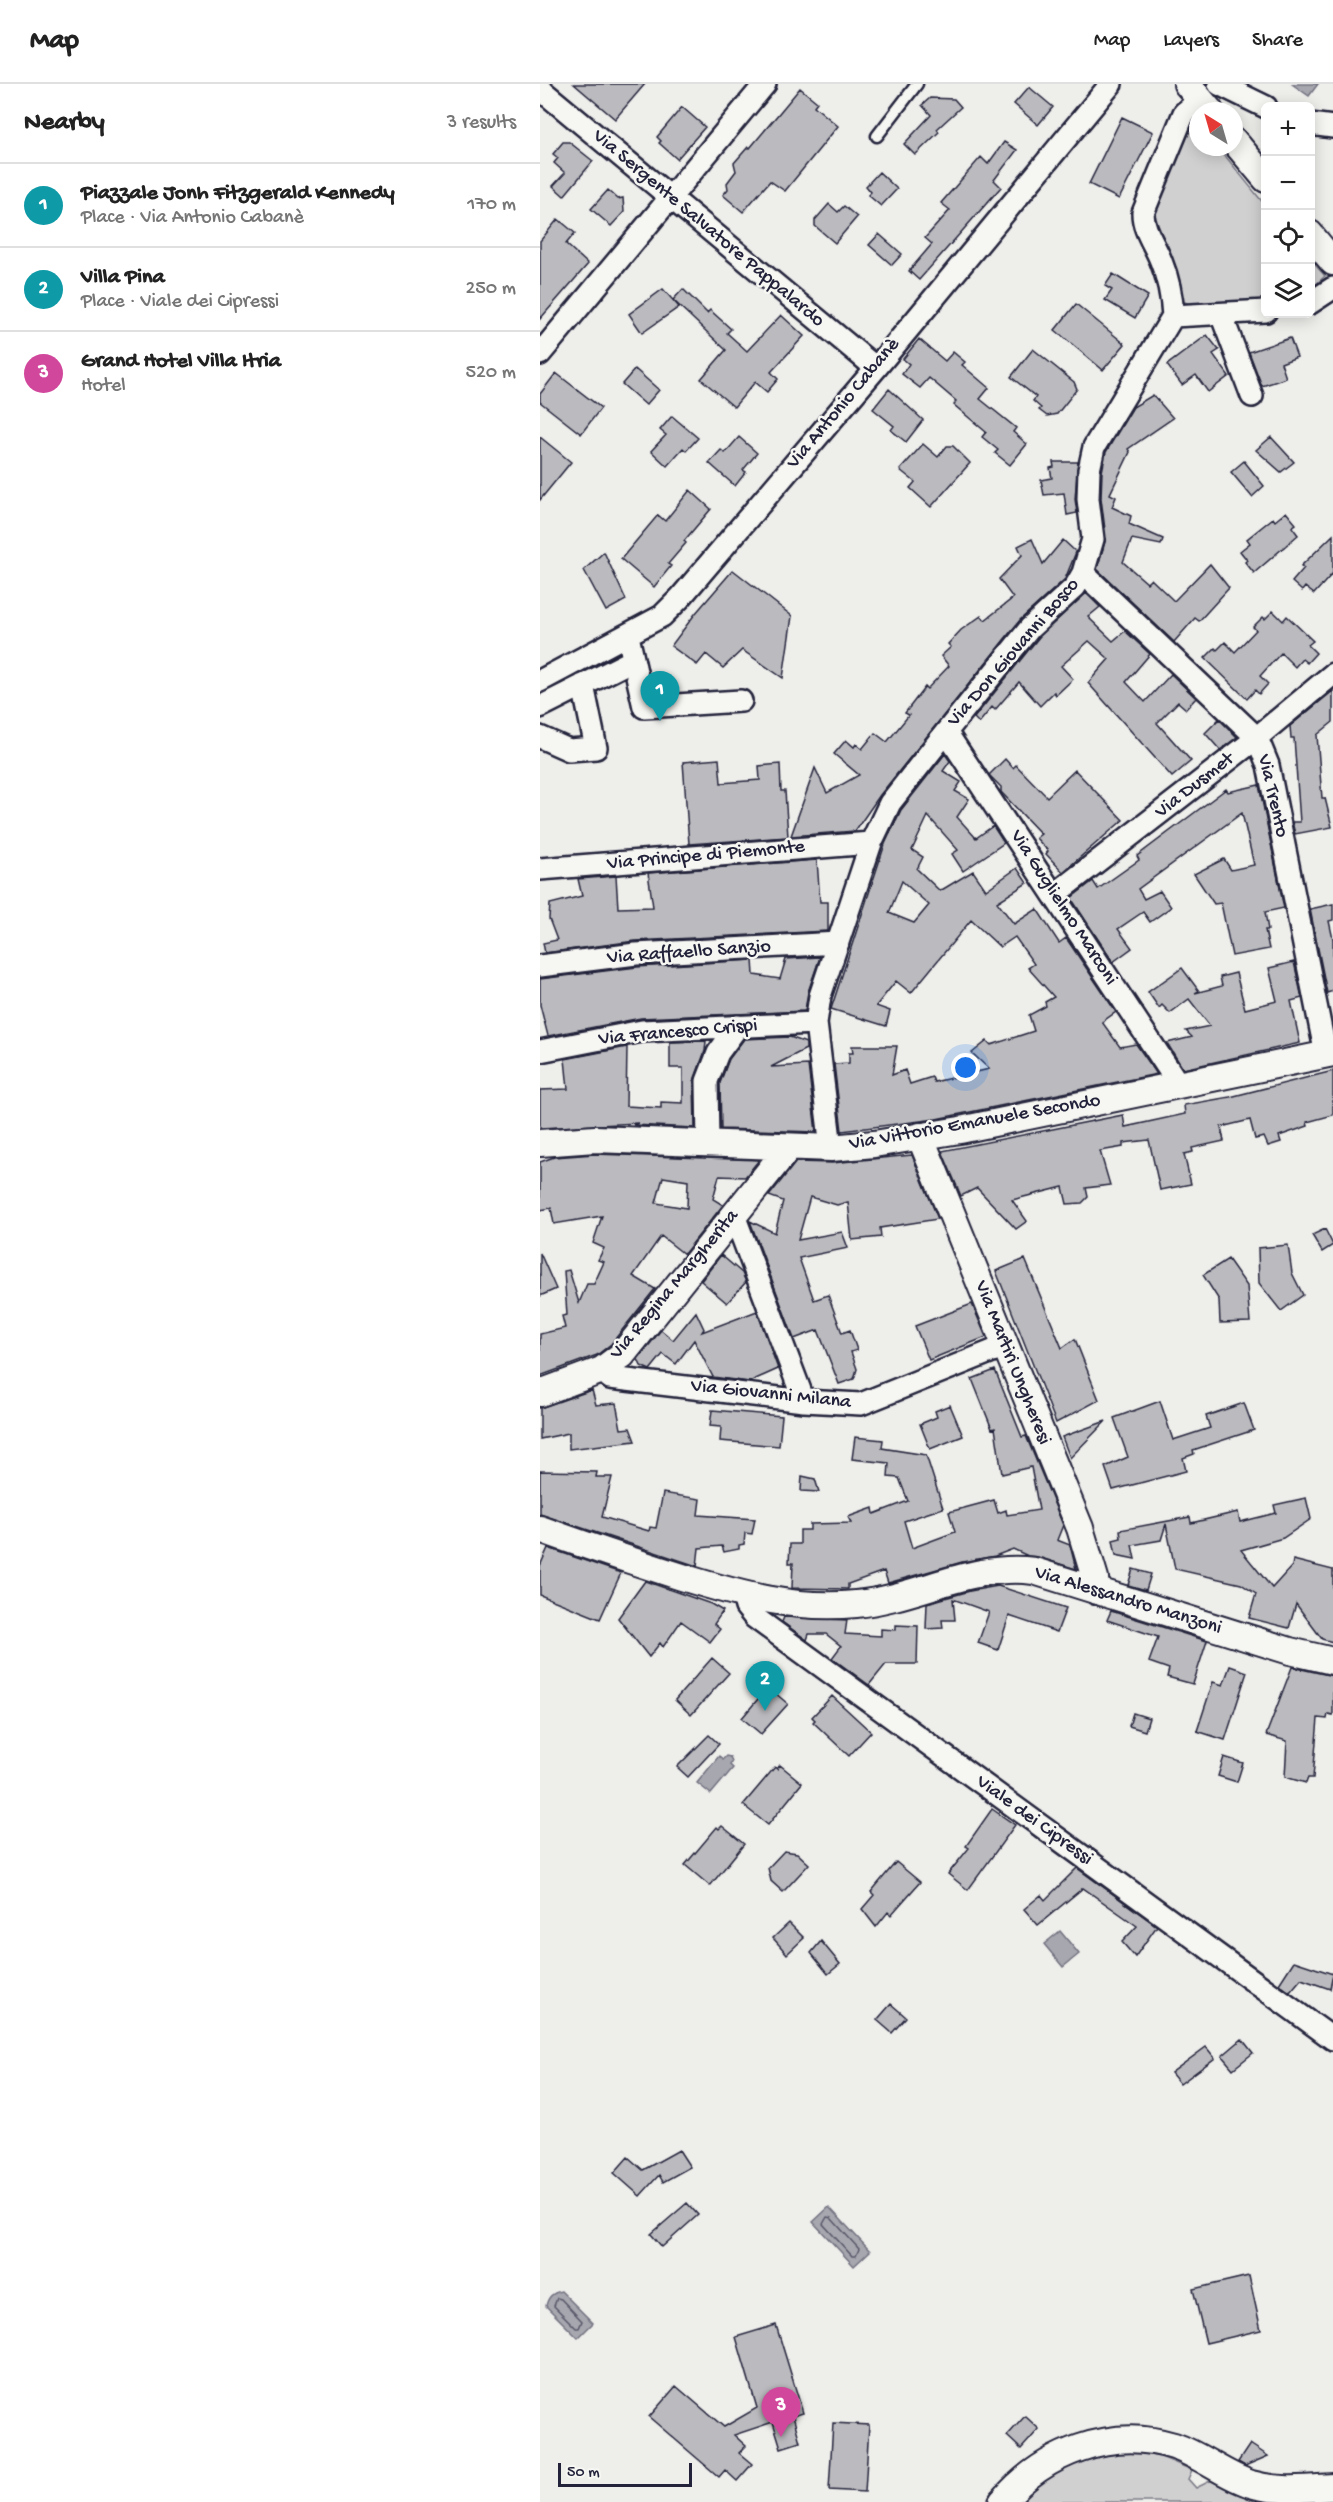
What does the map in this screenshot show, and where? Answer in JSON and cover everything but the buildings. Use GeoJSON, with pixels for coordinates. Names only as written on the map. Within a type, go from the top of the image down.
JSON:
{"type":"FeatureCollection","features":[{"type":"Feature","properties":{"kind":"street"},"geometry":{"type":"LineString","coordinates":[[540,354],[765,84]]}},
{"type":"Feature","properties":{"kind":"street","name":"Via Antonio Cabanè"},"geometry":{"type":"LineString","coordinates":[[540,681],[662,616],[680,598],[876,368],[1112,84]]}},
{"type":"Feature","properties":{"kind":"street","name":"Via Sergente Salvatore Pappalardo"},"geometry":{"type":"LineString","coordinates":[[540,89],[876,368]]}},
{"type":"Feature","properties":{"kind":"street"},"geometry":{"type":"LineString","coordinates":[[1261,106],[1204,95],[1184,113],[1143,213],[1143,222],[1162,262],[1173,304],[1173,316],[1261,311]]}},
{"type":"Feature","properties":{"kind":"street"},"geometry":{"type":"LineString","coordinates":[[1315,125],[1333,127]]}},
{"type":"Feature","properties":{"kind":"street"},"geometry":{"type":"LineString","coordinates":[[1243,152],[1261,173]]}},
{"type":"Feature","properties":{"kind":"street"},"geometry":{"type":"LineString","coordinates":[[1315,239],[1333,262]]}},
{"type":"Feature","properties":{"kind":"street"},"geometry":{"type":"LineString","coordinates":[[1315,300],[1333,288]]}},
{"type":"Feature","properties":{"kind":"street"},"geometry":{"type":"LineString","coordinates":[[1221,314],[1252,396]]}},
{"type":"Feature","properties":{"kind":"street","name":"Via Don Giovanni Bosco"},"geometry":{"type":"LineString","coordinates":[[831,1148],[816,1023],[820,996],[871,843],[890,803],[946,732],[1030,628],[1075,587],[1083,573],[1093,539],[1088,499],[1089,470],[1094,447],[1173,316]]}},
{"type":"Feature","properties":{"kind":"street","name":"Via Trento"},"geometry":{"type":"LineString","coordinates":[[1083,573],[1257,738],[1268,765],[1330,1054]]}},
{"type":"Feature","properties":{"kind":"street"},"geometry":{"type":"LineString","coordinates":[[628,636],[644,708],[741,701]]}},
{"type":"Feature","properties":{"kind":"street"},"geometry":{"type":"LineString","coordinates":[[540,707],[633,660]]}},
{"type":"Feature","properties":{"kind":"street","name":"Via Dusmet"},"geometry":{"type":"LineString","coordinates":[[1054,895],[1257,738],[1333,674]]}},
{"type":"Feature","properties":{"kind":"street"},"geometry":{"type":"LineString","coordinates":[[540,737],[568,750],[596,748],[583,686]]}},
{"type":"Feature","properties":{"kind":"street","name":"Via Guglielmo Marconi"},"geometry":{"type":"LineString","coordinates":[[946,732],[1179,1085]]}},
{"type":"Feature","properties":{"kind":"street","name":"Via Principe di Piemonte"},"geometry":{"type":"LineString","coordinates":[[540,869],[871,843]]}},
{"type":"Feature","properties":{"kind":"street","name":"Via Raffaello Sanzio"},"geometry":{"type":"LineString","coordinates":[[540,966],[636,954],[838,943]]}},
{"type":"Feature","properties":{"kind":"street","name":"Via Francesco Crispi"},"geometry":{"type":"LineString","coordinates":[[540,1051],[642,1031],[816,1023]]}},
{"type":"Feature","properties":{"kind":"street"},"geometry":{"type":"LineString","coordinates":[[708,1144],[707,1081],[718,1053],[738,1026]]}},
{"type":"Feature","properties":{"kind":"street","name":"Via Vittorio Emanuele Secondo"},"geometry":{"type":"LineString","coordinates":[[540,1143],[595,1139],[831,1148],[920,1136],[1330,1054]]}},
{"type":"Feature","properties":{"kind":"street","name":"Via Martiri Ungheresi"},"geometry":{"type":"LineString","coordinates":[[920,1136],[1080,1528],[1095,1578],[1096,1591]]}},
{"type":"Feature","properties":{"kind":"street","name":"Via Regina Margherita"},"geometry":{"type":"LineString","coordinates":[[540,1393],[602,1370],[622,1355],[788,1148]]}},
{"type":"Feature","properties":{"kind":"street"},"geometry":{"type":"LineString","coordinates":[[734,1215],[804,1401]]}},
{"type":"Feature","properties":{"kind":"street","name":"Via Giovanni Milana"},"geometry":{"type":"LineString","coordinates":[[602,1370],[610,1378],[804,1401],[861,1404],[1005,1346]]}},
{"type":"Feature","properties":{"kind":"street","name":"Via Alessandro Manzoni"},"geometry":{"type":"LineString","coordinates":[[540,1529],[743,1596],[803,1606],[859,1604],[888,1599],[988,1571],[1011,1568],[1034,1571],[1290,1651],[1333,1661]]}},
{"type":"Feature","properties":{"kind":"street","name":"Viale dei Cipressi"},"geometry":{"type":"LineString","coordinates":[[743,1596],[746,1607],[754,1617],[1333,2039]]}},
{"type":"Feature","properties":{"kind":"street"},"geometry":{"type":"LineString","coordinates":[[1002,2502],[1023,2480],[1063,2454],[1110,2440],[1130,2438],[1174,2446],[1195,2455],[1232,2477],[1252,2484],[1293,2490],[1333,2487]]}},
{"type":"Feature","properties":{"kind":"lane"},"geometry":{"type":"LineString","coordinates":[[877,136],[917,84]]}},
{"type":"Feature","properties":{"kind":"shaded area"},"geometry":{"type":"Polygon","coordinates":[[[1189,125],[1189,156],[1225,156],[1261,200],[1261,300],[1193,305],[1182,301],[1179,296],[1152,217],[1189,125]]]}},
{"type":"Feature","properties":{"kind":"shaded area"},"geometry":{"type":"Polygon","coordinates":[[[1315,265],[1325,276],[1315,285],[1315,265]]]}},
{"type":"Feature","properties":{"kind":"shaded area"},"geometry":{"type":"Polygon","coordinates":[[[1128,2451],[1161,2457],[1192,2470],[1188,2479],[1196,2488],[1212,2480],[1254,2501],[1271,2502],[1021,2502],[1044,2480],[1069,2465],[1097,2456],[1128,2451]]]}},
{"type":"Feature","properties":{"kind":"water"},"geometry":{"type":"Polygon","coordinates":[[[1292,84],[1318,84],[1309,96],[1292,84]]]}},
{"type":"Feature","properties":{"kind":"water"},"geometry":{"type":"Polygon","coordinates":[[[719,1756],[723,1759],[726,1756],[730,1757],[732,1761],[730,1765],[733,1768],[711,1794],[697,1783],[719,1756]]]}},
{"type":"Feature","properties":{"kind":"water"},"geometry":{"type":"Polygon","coordinates":[[[1060,1931],[1079,1954],[1063,1967],[1044,1944],[1060,1931]]]}},
{"type":"Feature","properties":{"kind":"water"},"geometry":{"type":"Polygon","coordinates":[[[829,2207],[870,2251],[854,2266],[813,2222],[829,2207]]]}},
{"type":"Feature","properties":{"kind":"water"},"geometry":{"type":"Polygon","coordinates":[[[561,2291],[593,2323],[578,2338],[546,2306],[551,2296],[561,2291]]]}},
{"type":"Feature","properties":{"kind":"place","name":"Piazzale Jonh Fitzgerald Kennedy"},"geometry":{"type":"Point","coordinates":[660,721]}},
{"type":"Feature","properties":{"kind":"place","name":"Villa Pina"},"geometry":{"type":"Point","coordinates":[765,1711]}},
{"type":"Feature","properties":{"kind":"place","name":"Grand Hotel Villa Itria"},"geometry":{"type":"Point","coordinates":[781,2437]}}]}
